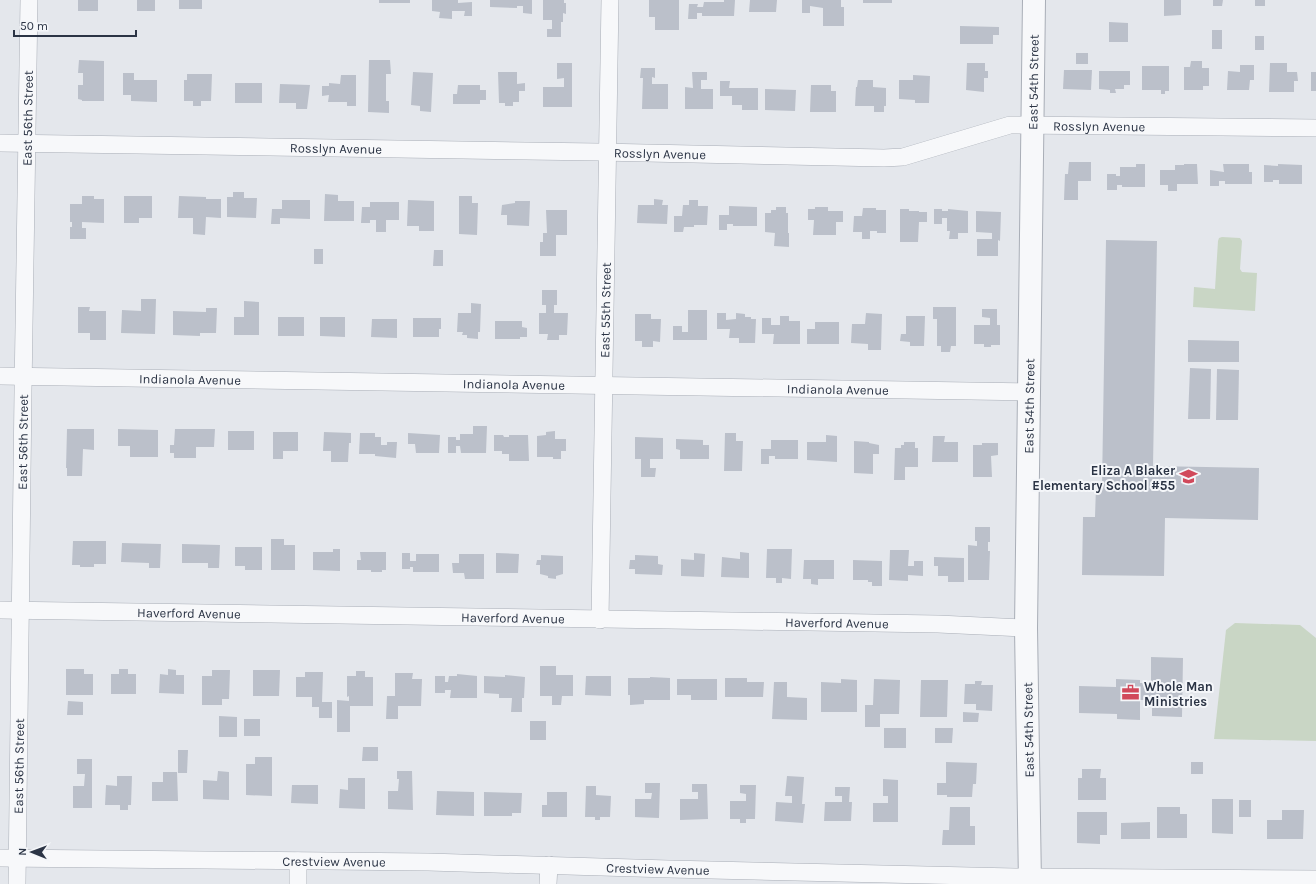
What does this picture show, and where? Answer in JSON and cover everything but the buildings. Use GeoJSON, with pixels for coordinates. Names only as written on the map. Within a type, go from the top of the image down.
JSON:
{"type":"FeatureCollection","features":[{"type":"Feature","properties":{"kind":"street","name":"East 56th Street"},"geometry":{"type":"LineString","coordinates":[[17,884],[29,0]]}},
{"type":"Feature","properties":{"kind":"street","name":"East 55th Street"},"geometry":{"type":"LineString","coordinates":[[600,620],[610,0]]}},
{"type":"Feature","properties":{"kind":"street","name":"East 54th Street"},"geometry":{"type":"LineString","coordinates":[[1030,880],[1026,628],[1034,0]]}},
{"type":"Feature","properties":{"kind":"street","name":"Rosslyn Avenue"},"geometry":{"type":"LineString","coordinates":[[0,143],[894,158],[1010,125],[1316,128]]}},
{"type":"Feature","properties":{"kind":"street","name":"Indianola Avenue"},"geometry":{"type":"LineString","coordinates":[[0,376],[1029,392]]}},
{"type":"Feature","properties":{"kind":"street","name":"Haverford Avenue"},"geometry":{"type":"LineString","coordinates":[[0,610],[938,624],[1026,628]]}},
{"type":"Feature","properties":{"kind":"street","name":"Crestview Avenue"},"geometry":{"type":"LineString","coordinates":[[0,858],[428,862],[549,865],[790,878],[1030,880],[1316,879]]}},
{"type":"Feature","properties":{"kind":"street"},"geometry":{"type":"LineString","coordinates":[[298,861],[298,884]]}},
{"type":"Feature","properties":{"kind":"street"},"geometry":{"type":"LineString","coordinates":[[548,884],[549,865]]}},
{"type":"Feature","properties":{"kind":"green space"},"geometry":{"type":"Polygon","coordinates":[[[1219,238],[1240,238],[1242,241],[1240,269],[1242,272],[1257,273],[1255,311],[1193,307],[1194,287],[1215,289],[1218,241],[1219,238]]]}},
{"type":"Feature","properties":{"kind":"green space"},"geometry":{"type":"Polygon","coordinates":[[[1235,623],[1300,625],[1316,638],[1316,741],[1214,739],[1226,630],[1235,623]]]}},
{"type":"Feature","properties":{"kind":"place","name":"Eliza A Blaker Elementary School #55"},"geometry":{"type":"Point","coordinates":[1188,477]}},
{"type":"Feature","properties":{"kind":"place","name":"Whole Man Ministries"},"geometry":{"type":"Point","coordinates":[1131,693]}}]}
